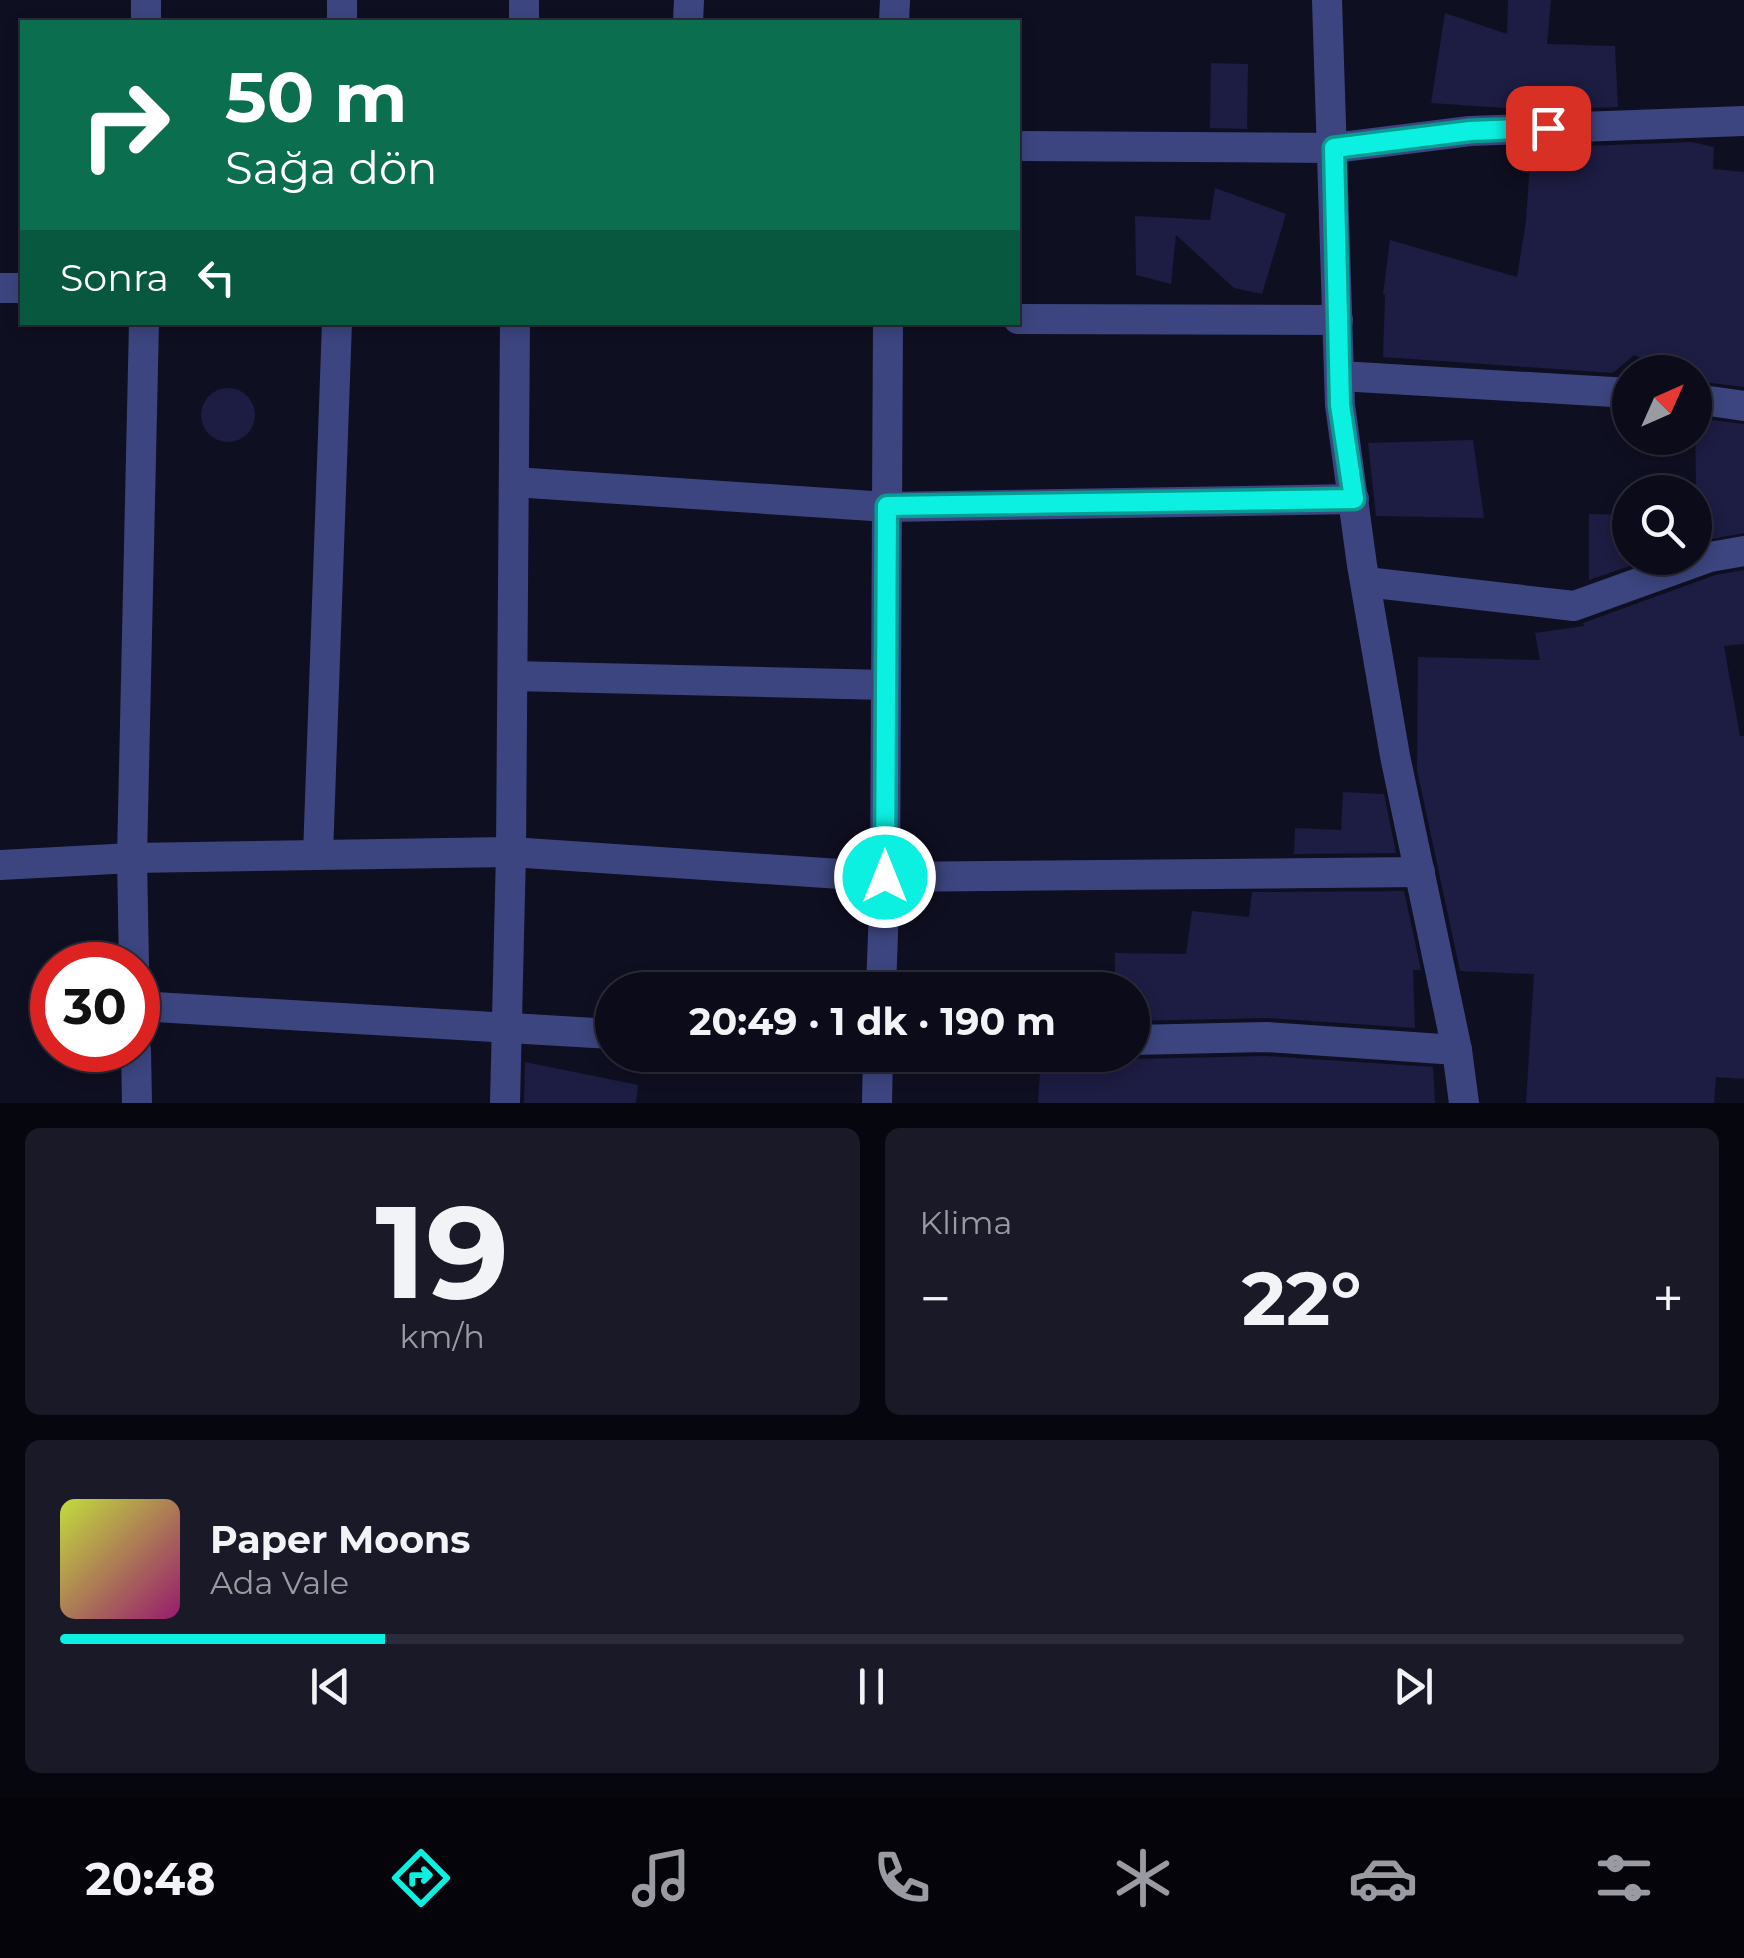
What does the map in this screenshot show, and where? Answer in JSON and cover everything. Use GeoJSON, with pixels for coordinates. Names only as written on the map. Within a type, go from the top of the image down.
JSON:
{"type":"FeatureCollection","features":[{"type":"Feature","properties":{"kind":"street"},"geometry":{"type":"LineString","coordinates":[[1328,0],[1340,405],[1395,756],[1457,1050],[1464,1103]]}},
{"type":"Feature","properties":{"kind":"street"},"geometry":{"type":"LineString","coordinates":[[1020,146],[1334,148],[1470,131],[1744,121]]}},
{"type":"Feature","properties":{"kind":"street"},"geometry":{"type":"LineString","coordinates":[[1020,318],[1338,320]]}},
{"type":"Feature","properties":{"kind":"street"},"geometry":{"type":"LineString","coordinates":[[134,942],[144,325]]}},
{"type":"Feature","properties":{"kind":"street"},"geometry":{"type":"LineString","coordinates":[[318,855],[338,325]]}},
{"type":"Feature","properties":{"kind":"street"},"geometry":{"type":"LineString","coordinates":[[505,1103],[515,325]]}},
{"type":"Feature","properties":{"kind":"street"},"geometry":{"type":"LineString","coordinates":[[882,972],[888,325]]}},
{"type":"Feature","properties":{"kind":"street"},"geometry":{"type":"LineString","coordinates":[[1340,376],[1612,393]]}},
{"type":"Feature","properties":{"kind":"street"},"geometry":{"type":"LineString","coordinates":[[1712,401],[1744,406]]}},
{"type":"Feature","properties":{"kind":"street"},"geometry":{"type":"LineString","coordinates":[[514,482],[887,506],[1354,499]]}},
{"type":"Feature","properties":{"kind":"street"},"geometry":{"type":"LineString","coordinates":[[1366,582],[1574,606],[1710,557],[1744,551]]}},
{"type":"Feature","properties":{"kind":"street"},"geometry":{"type":"LineString","coordinates":[[513,676],[886,685]]}},
{"type":"Feature","properties":{"kind":"street"},"geometry":{"type":"LineString","coordinates":[[0,865],[132,858],[511,852],[885,877],[1420,872]]}},
{"type":"Feature","properties":{"kind":"street"},"geometry":{"type":"LineString","coordinates":[[160,1007],[595,1033]]}},
{"type":"Feature","properties":{"kind":"street"},"geometry":{"type":"LineString","coordinates":[[1150,1040],[1266,1037],[1457,1050]]}},
{"type":"Feature","properties":{"kind":"street"},"geometry":{"type":"LineString","coordinates":[[136,1072],[137,1103]]}},
{"type":"Feature","properties":{"kind":"street"},"geometry":{"type":"LineString","coordinates":[[876,1103],[877,1072]]}},
{"type":"Feature","properties":{"kind":"building"},"geometry":{"type":"Polygon","coordinates":[[[1508,0],[1551,0],[1547,44],[1615,46],[1618,107],[1534,110],[1431,103],[1445,13],[1507,34],[1508,0]]]}},
{"type":"Feature","properties":{"kind":"building"},"geometry":{"type":"Polygon","coordinates":[[[1211,63],[1248,64],[1247,129],[1210,128],[1211,63]]]}},
{"type":"Feature","properties":{"kind":"building"},"geometry":{"type":"Polygon","coordinates":[[[1692,142],[1714,147],[1713,169],[1744,172],[1744,387],[1712,383],[1712,355],[1612,355],[1612,373],[1383,357],[1383,294],[1390,240],[1517,277],[1531,148],[1692,142]]]}},
{"type":"Feature","properties":{"kind":"building"},"geometry":{"type":"Polygon","coordinates":[[[1215,188],[1286,214],[1262,294],[1234,288],[1176,235],[1171,284],[1136,275],[1135,216],[1210,220],[1215,188]]]}},
{"type":"Feature","properties":{"kind":"building"},"geometry":{"type":"Polygon","coordinates":[[[228,388],[247,396],[255,415],[247,434],[228,442],[209,434],[201,415],[209,396],[228,388]]]}},
{"type":"Feature","properties":{"kind":"building"},"geometry":{"type":"Polygon","coordinates":[[[1712,420],[1744,424],[1744,533],[1712,539],[1712,475],[1696,475],[1696,455],[1712,455],[1712,420]]]}},
{"type":"Feature","properties":{"kind":"building"},"geometry":{"type":"Polygon","coordinates":[[[1473,440],[1484,518],[1376,516],[1368,443],[1473,440]]]}},
{"type":"Feature","properties":{"kind":"building"},"geometry":{"type":"Polygon","coordinates":[[[1589,514],[1612,515],[1612,572],[1589,580],[1589,514]]]}},
{"type":"Feature","properties":{"kind":"building"},"geometry":{"type":"Polygon","coordinates":[[[1744,570],[1744,644],[1724,646],[1740,736],[1744,736],[1744,1079],[1716,1077],[1714,1103],[1526,1103],[1534,974],[1460,971],[1417,770],[1418,657],[1540,660],[1535,633],[1584,626],[1583,623],[1715,575],[1744,570]]]}},
{"type":"Feature","properties":{"kind":"building"},"geometry":{"type":"Polygon","coordinates":[[[1343,792],[1384,794],[1396,853],[1294,854],[1295,828],[1341,830],[1343,792]]]}},
{"type":"Feature","properties":{"kind":"building"},"geometry":{"type":"Polygon","coordinates":[[[1404,891],[1421,970],[1413,970],[1415,1028],[1267,1018],[1150,1021],[1150,972],[1115,972],[1115,953],[1186,954],[1192,911],[1249,917],[1252,892],[1404,891]]]}},
{"type":"Feature","properties":{"kind":"building"},"geometry":{"type":"Polygon","coordinates":[[[1266,1056],[1433,1067],[1435,1103],[1038,1103],[1040,1072],[1150,1072],[1150,1059],[1266,1056]]]}},
{"type":"Feature","properties":{"kind":"building"},"geometry":{"type":"Polygon","coordinates":[[[525,1062],[638,1085],[636,1103],[524,1103],[525,1062]]]}},
{"type":"Feature","properties":{"kind":"route"},"geometry":{"type":"LineString","coordinates":[[885,877],[887,506],[1354,499],[1340,405],[1334,148],[1470,131],[1548,128]]}}]}
